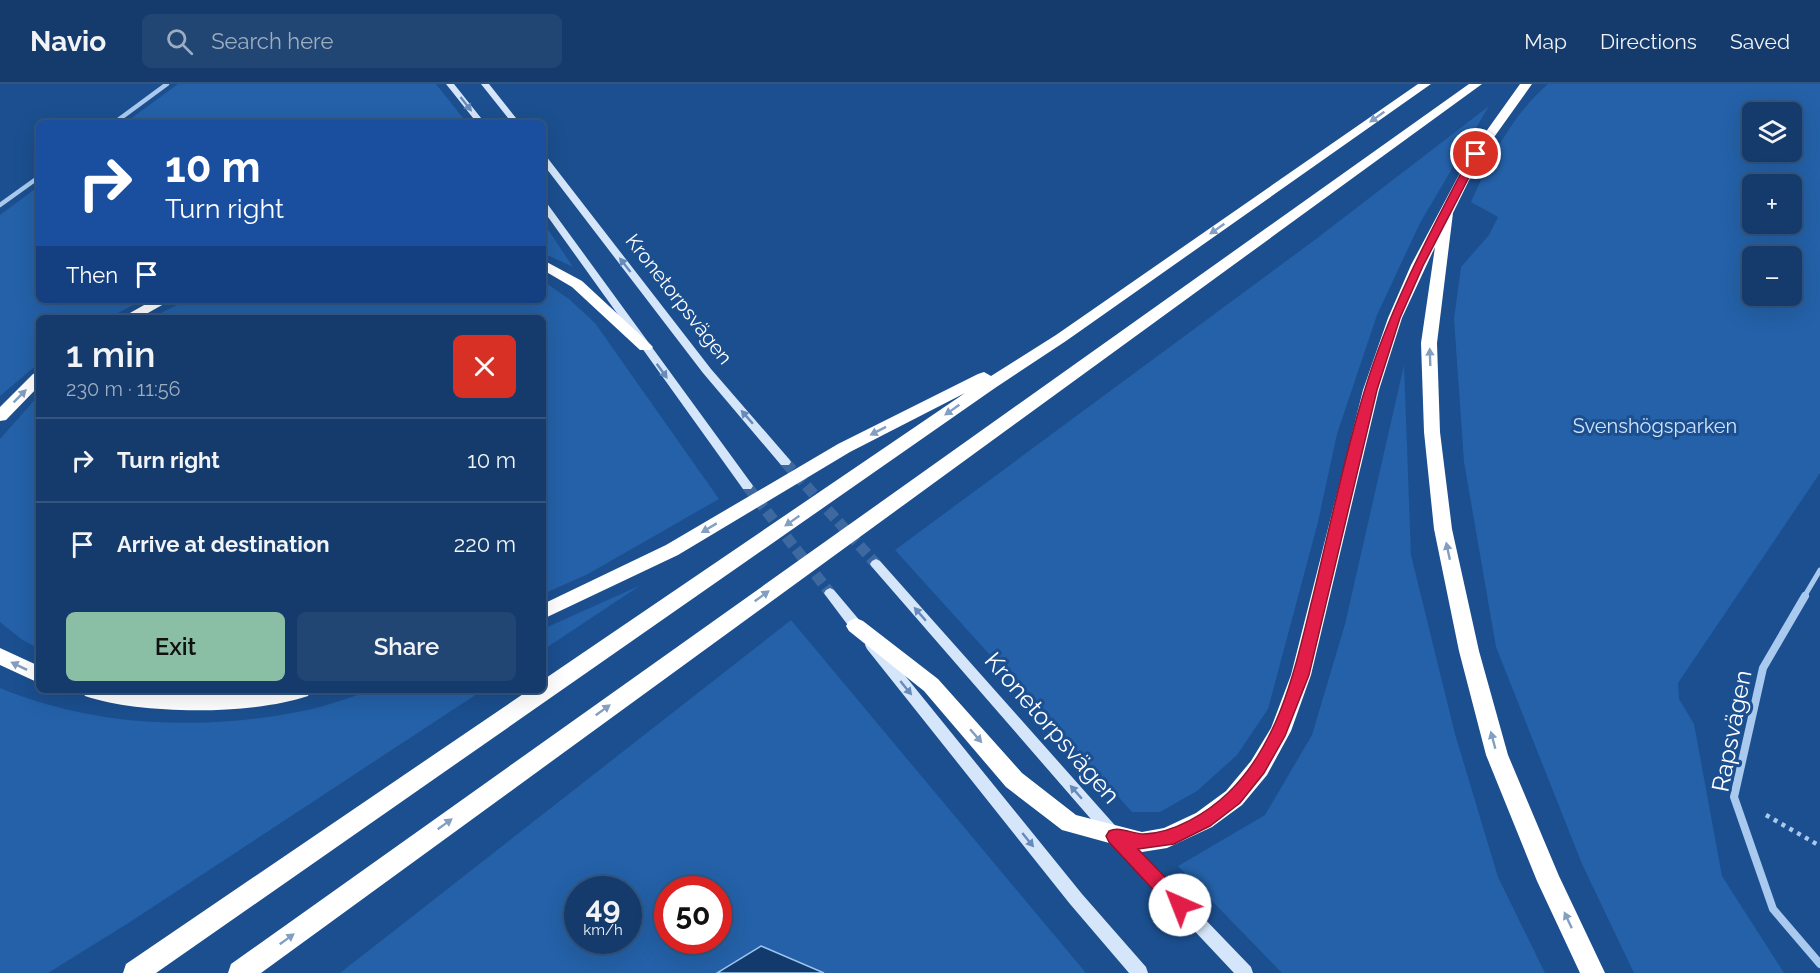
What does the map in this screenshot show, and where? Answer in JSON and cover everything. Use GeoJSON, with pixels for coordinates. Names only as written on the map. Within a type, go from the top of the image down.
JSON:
{"type":"FeatureCollection","features":[{"type":"Feature","properties":{"kind":"highway"},"geometry":{"type":"LineString","coordinates":[[546,690],[980,391],[1061,338],[1425,84]]}},
{"type":"Feature","properties":{"kind":"highway"},"geometry":{"type":"LineString","coordinates":[[240,973],[1476,84]]}},
{"type":"Feature","properties":{"kind":"highway"},"geometry":{"type":"LineString","coordinates":[[856,626],[931,685],[1014,780],[1070,823],[1142,842],[1167,838],[1204,820],[1234,798],[1259,768],[1280,731],[1301,675],[1371,390],[1395,318],[1418,266],[1476,154],[1503,113],[1526,84]]}},
{"type":"Feature","properties":{"kind":"highway"},"geometry":{"type":"LineString","coordinates":[[1446,213],[1429,343],[1432,432],[1443,529],[1469,651],[1497,755],[1550,880],[1593,973]]}},
{"type":"Feature","properties":{"kind":"highway"},"geometry":{"type":"LineString","coordinates":[[546,266],[577,284],[645,347]]}},
{"type":"Feature","properties":{"kind":"highway"},"geometry":{"type":"LineString","coordinates":[[134,315],[158,303]]}},
{"type":"Feature","properties":{"kind":"highway"},"geometry":{"type":"LineString","coordinates":[[546,611],[672,550],[844,448],[1061,338]]}},
{"type":"Feature","properties":{"kind":"highway"},"geometry":{"type":"LineString","coordinates":[[0,416],[36,380]]}},
{"type":"Feature","properties":{"kind":"highway"},"geometry":{"type":"LineString","coordinates":[[0,656],[36,674]]}},
{"type":"Feature","properties":{"kind":"highway"},"geometry":{"type":"LineString","coordinates":[[119,693],[181,700],[286,693]]}},
{"type":"Feature","properties":{"kind":"highway"},"geometry":{"type":"LineString","coordinates":[[135,973],[542,693]]}},
{"type":"Feature","properties":{"kind":"main road"},"geometry":{"type":"LineString","coordinates":[[450,84],[479,120]]}},
{"type":"Feature","properties":{"kind":"main road"},"geometry":{"type":"LineString","coordinates":[[485,84],[514,120]]}},
{"type":"Feature","properties":{"kind":"main road","name":"Kronetorpsvägen"},"geometry":{"type":"LineString","coordinates":[[546,162],[707,370],[785,462]]}},
{"type":"Feature","properties":{"kind":"main road"},"geometry":{"type":"LineString","coordinates":[[546,208],[747,486]]}},
{"type":"Feature","properties":{"kind":"main road","name":"Kronetorpsvägen"},"geometry":{"type":"LineString","coordinates":[[876,564],[1115,836],[1245,973]]}},
{"type":"Feature","properties":{"kind":"main road"},"geometry":{"type":"LineString","coordinates":[[830,593],[1076,899],[1140,973]]}},
{"type":"Feature","properties":{"kind":"street"},"geometry":{"type":"LineString","coordinates":[[118,120],[167,84]]}},
{"type":"Feature","properties":{"kind":"street"},"geometry":{"type":"LineString","coordinates":[[0,205],[36,179]]}},
{"type":"Feature","properties":{"kind":"street","name":"Rapsvägen"},"geometry":{"type":"LineString","coordinates":[[1820,570],[1762,668],[1734,797],[1773,909],[1820,964]]}},
{"type":"Feature","properties":{"kind":"path"},"geometry":{"type":"LineString","coordinates":[[1734,797],[1820,846]]}},
{"type":"Feature","properties":{"kind":"green space"},"geometry":{"type":"Polygon","coordinates":[[[178,84],[436,84],[465,120],[129,120],[178,84]]]}},
{"type":"Feature","properties":{"kind":"green space","name":"Svenshögsparken"},"geometry":{"type":"Polygon","coordinates":[[[1548,84],[1820,84],[1820,473],[1678,683],[1679,699],[1694,724],[1722,876],[1784,973],[1634,973],[1582,864],[1496,647],[1464,462],[1454,319],[1461,267],[1489,235],[1498,217],[1471,202],[1503,138],[1523,110],[1548,84]]]}},
{"type":"Feature","properties":{"kind":"green space"},"geometry":{"type":"Polygon","coordinates":[[[1489,106],[1420,223],[1377,315],[1337,434],[1318,522],[1268,709],[1237,755],[1197,791],[1160,812],[1132,812],[895,550],[1316,239],[1489,106]]]}},
{"type":"Feature","properties":{"kind":"green space"},"geometry":{"type":"Polygon","coordinates":[[[36,188],[36,303],[137,303],[114,315],[36,315],[36,366],[0,396],[0,215],[36,188]]]}},
{"type":"Feature","properties":{"kind":"green space"},"geometry":{"type":"Polygon","coordinates":[[[546,226],[573,267],[546,254],[546,226]]]}},
{"type":"Feature","properties":{"kind":"green space"},"geometry":{"type":"Polygon","coordinates":[[[546,283],[569,299],[595,323],[719,499],[588,574],[546,593],[546,315],[157,315],[181,303],[546,303],[546,283]]]}},
{"type":"Feature","properties":{"kind":"green space"},"geometry":{"type":"Polygon","coordinates":[[[1404,365],[1411,555],[1455,734],[1498,877],[1545,973],[1282,973],[1178,866],[1265,815],[1312,735],[1345,624],[1404,365]]]}},
{"type":"Feature","properties":{"kind":"green space"},"geometry":{"type":"Polygon","coordinates":[[[36,398],[36,647],[21,639],[0,622],[0,439],[36,398]]]}},
{"type":"Feature","properties":{"kind":"green space"},"geometry":{"type":"Polygon","coordinates":[[[641,585],[546,648],[546,628],[641,585]]]}},
{"type":"Feature","properties":{"kind":"green space"},"geometry":{"type":"Polygon","coordinates":[[[791,620],[1086,973],[340,973],[791,620]]]}},
{"type":"Feature","properties":{"kind":"green space"},"geometry":{"type":"Polygon","coordinates":[[[0,688],[37,701],[113,718],[191,723],[269,717],[308,710],[364,693],[478,693],[130,922],[48,973],[0,973],[0,688]]]}},
{"type":"Feature","properties":{"kind":"shaded area"},"geometry":{"type":"Polygon","coordinates":[[[761,946],[824,973],[717,973],[761,946]]]}},
{"type":"Feature","properties":{"kind":"tunnel"},"geometry":{"type":"LineString","coordinates":[[785,462],[876,564]]}},
{"type":"Feature","properties":{"kind":"tunnel"},"geometry":{"type":"LineString","coordinates":[[747,486],[830,593]]}},
{"type":"Feature","properties":{"kind":"route"},"geometry":{"type":"LineString","coordinates":[[1180,905],[1115,836],[1142,842],[1167,838],[1204,820],[1234,798],[1259,768],[1280,731],[1301,675],[1371,390],[1395,318],[1418,266],[1476,154]]}}]}
